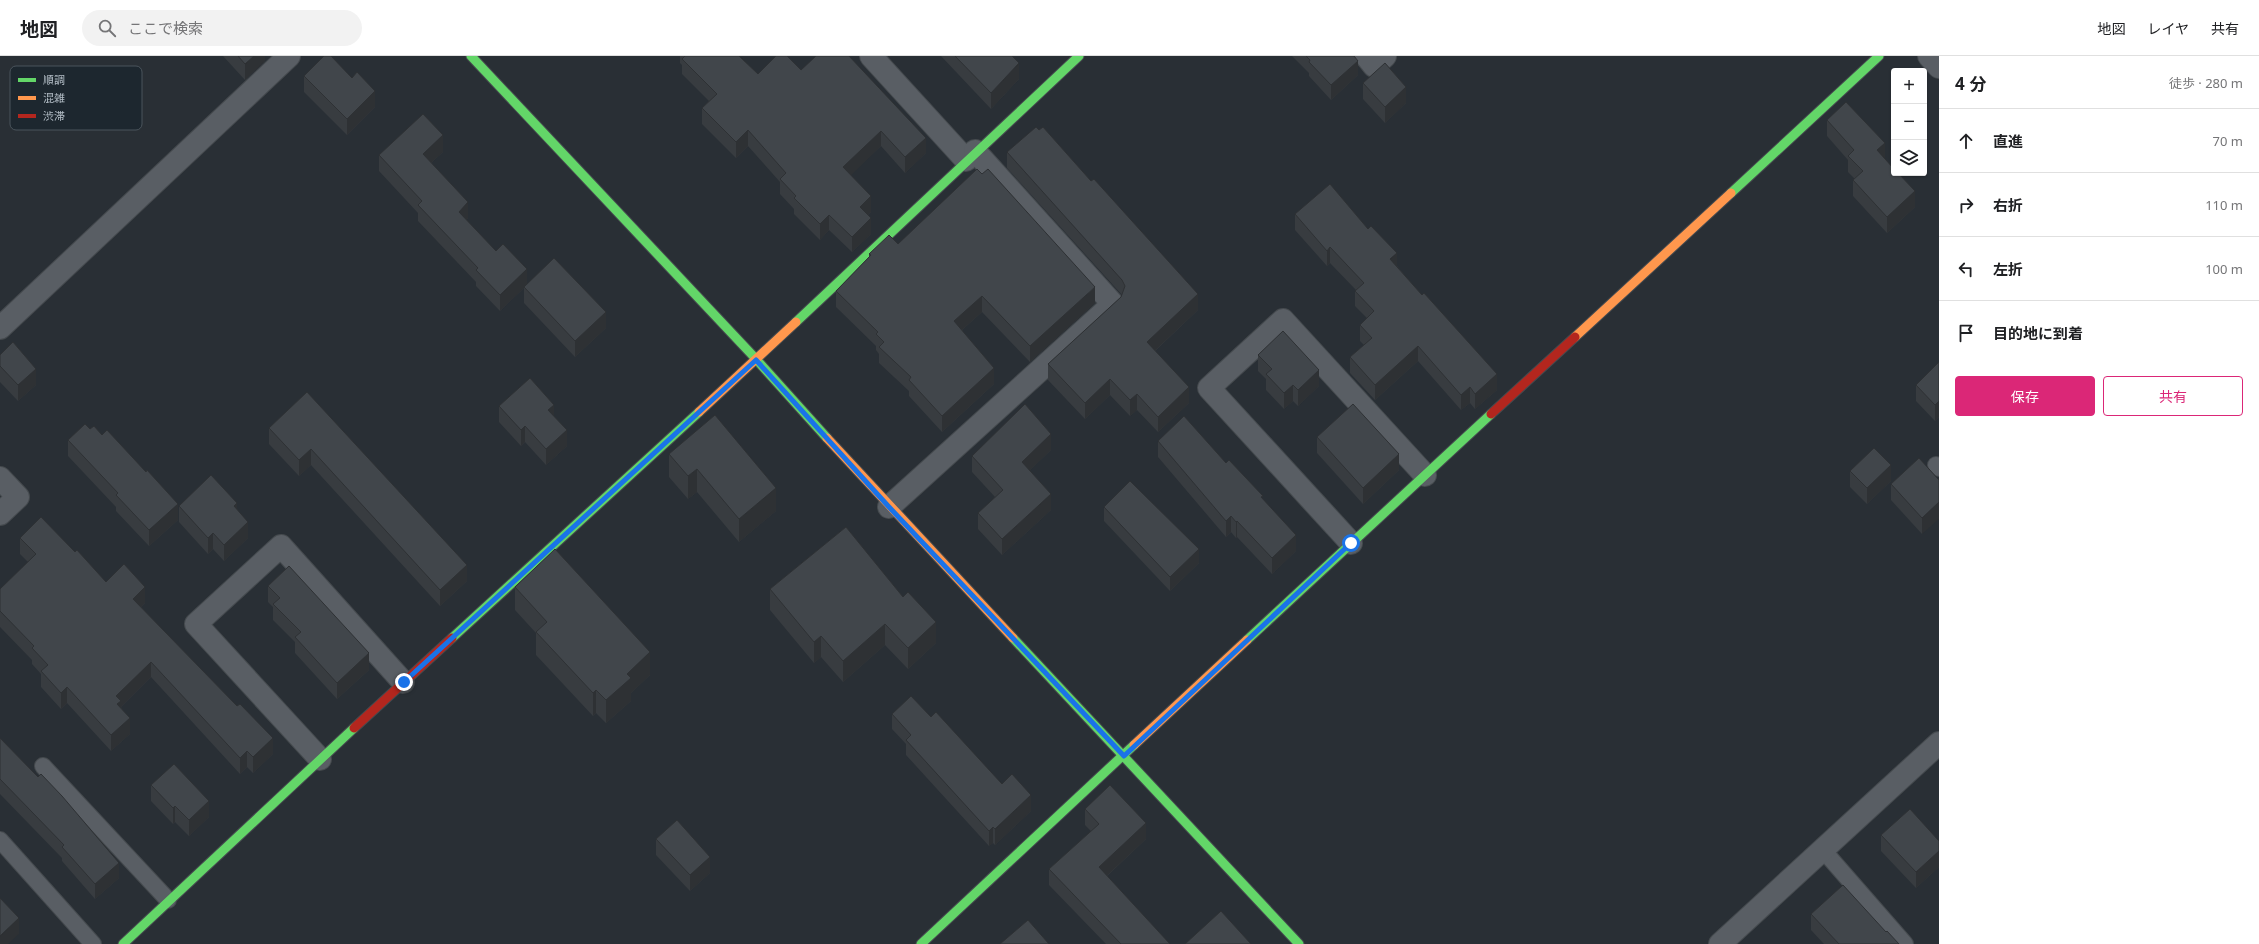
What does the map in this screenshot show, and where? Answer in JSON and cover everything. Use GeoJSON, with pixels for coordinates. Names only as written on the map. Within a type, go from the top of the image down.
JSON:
{"type":"FeatureCollection","features":[{"type":"Feature","properties":{"kind":"street"},"geometry":{"type":"LineString","coordinates":[[0,328],[289,56]]}},
{"type":"Feature","properties":{"kind":"street"},"geometry":{"type":"LineString","coordinates":[[471,56],[756,360],[889,507],[1299,944]]}},
{"type":"Feature","properties":{"kind":"street"},"geometry":{"type":"LineString","coordinates":[[871,56],[1113,304],[889,507]]}},
{"type":"Feature","properties":{"kind":"street"},"geometry":{"type":"LineString","coordinates":[[123,944],[168,900],[320,759],[756,360],[970,156],[1079,56]]}},
{"type":"Feature","properties":{"kind":"street"},"geometry":{"type":"LineString","coordinates":[[1366,56],[1374,66],[1385,56]]}},
{"type":"Feature","properties":{"kind":"street"},"geometry":{"type":"LineString","coordinates":[[927,942],[1351,543],[1879,56]]}},
{"type":"Feature","properties":{"kind":"street"},"geometry":{"type":"LineString","coordinates":[[1929,56],[1939,67]]}},
{"type":"Feature","properties":{"kind":"street"},"geometry":{"type":"LineString","coordinates":[[1351,543],[1209,388],[1260,340],[1283,320],[1425,475]]}},
{"type":"Feature","properties":{"kind":"street"},"geometry":{"type":"LineString","coordinates":[[0,478],[18,497],[0,514]]}},
{"type":"Feature","properties":{"kind":"street"},"geometry":{"type":"LineString","coordinates":[[320,759],[196,624],[281,546],[404,682]]}},
{"type":"Feature","properties":{"kind":"street"},"geometry":{"type":"LineString","coordinates":[[1720,944],[1939,743]]}},
{"type":"Feature","properties":{"kind":"lane"},"geometry":{"type":"LineString","coordinates":[[43,766],[168,900]]}},
{"type":"Feature","properties":{"kind":"lane"},"geometry":{"type":"LineString","coordinates":[[0,840],[93,944]]}},
{"type":"Feature","properties":{"kind":"lane"},"geometry":{"type":"LineString","coordinates":[[1823,850],[1905,944]]}},
{"type":"Feature","properties":{"kind":"building"},"geometry":{"type":"Polygon","coordinates":[[[238,56],[254,56],[245,64],[238,56]]]}},
{"type":"Feature","properties":{"kind":"building"},"geometry":{"type":"Polygon","coordinates":[[[324,56],[331,56],[352,78],[357,72],[375,91],[347,119],[304,76],[324,56]]]}},
{"type":"Feature","properties":{"kind":"building"},"geometry":{"type":"Polygon","coordinates":[[[685,56],[739,56],[758,74],[776,56],[787,56],[801,70],[816,56],[849,56],[926,138],[905,157],[881,131],[843,167],[871,196],[860,207],[871,218],[852,237],[829,215],[820,224],[794,198],[796,196],[780,179],[786,173],[748,130],[736,142],[702,108],[717,94],[682,59],[685,56]]]}},
{"type":"Feature","properties":{"kind":"building"},"geometry":{"type":"Polygon","coordinates":[[[955,56],[1012,56],[1019,63],[991,93],[955,56]]]}},
{"type":"Feature","properties":{"kind":"building"},"geometry":{"type":"Polygon","coordinates":[[[1306,56],[1354,56],[1358,61],[1331,85],[1309,62],[1310,60],[1306,56]]]}},
{"type":"Feature","properties":{"kind":"building"},"geometry":{"type":"Polygon","coordinates":[[[1385,63],[1406,87],[1385,107],[1363,83],[1385,63]]]}},
{"type":"Feature","properties":{"kind":"building"},"geometry":{"type":"Polygon","coordinates":[[[1846,102],[1885,143],[1877,150],[1891,166],[1891,176],[1901,176],[1915,191],[1887,217],[1853,180],[1863,171],[1848,156],[1854,150],[1827,120],[1846,102]]]}},
{"type":"Feature","properties":{"kind":"building"},"geometry":{"type":"Polygon","coordinates":[[[423,114],[443,135],[423,154],[468,202],[459,212],[496,251],[503,244],[527,269],[500,295],[476,270],[478,268],[418,205],[422,201],[379,155],[423,114]]]}},
{"type":"Feature","properties":{"kind":"building"},"geometry":{"type":"Polygon","coordinates":[[[1036,127],[1039,130],[1043,127],[1091,181],[1094,179],[1198,294],[1147,342],[1189,387],[1158,417],[1137,394],[1130,400],[1110,379],[1085,403],[1048,364],[1121,297],[1125,286],[1122,280],[1007,152],[1036,127]]]}},
{"type":"Feature","properties":{"kind":"building"},"geometry":{"type":"Polygon","coordinates":[[[977,169],[982,174],[988,169],[1095,287],[1030,346],[982,296],[954,321],[994,368],[942,416],[909,380],[911,377],[879,347],[884,342],[876,334],[878,332],[836,291],[871,255],[869,254],[889,235],[898,244],[977,169]]]}},
{"type":"Feature","properties":{"kind":"building"},"geometry":{"type":"Polygon","coordinates":[[[1330,184],[1368,229],[1371,226],[1397,253],[1390,259],[1422,295],[1424,293],[1497,374],[1475,394],[1470,387],[1461,395],[1418,346],[1375,385],[1350,357],[1372,338],[1360,325],[1374,311],[1355,291],[1364,283],[1330,247],[1327,251],[1295,214],[1330,184]]]}},
{"type":"Feature","properties":{"kind":"building"},"geometry":{"type":"Polygon","coordinates":[[[554,258],[606,312],[575,341],[524,287],[554,258]]]}},
{"type":"Feature","properties":{"kind":"building"},"geometry":{"type":"Polygon","coordinates":[[[1283,331],[1319,370],[1298,390],[1293,385],[1284,393],[1266,374],[1272,369],[1258,355],[1283,331]]]}},
{"type":"Feature","properties":{"kind":"building"},"geometry":{"type":"Polygon","coordinates":[[[13,342],[36,369],[18,385],[0,366],[0,355],[13,342]]]}},
{"type":"Feature","properties":{"kind":"building"},"geometry":{"type":"Polygon","coordinates":[[[1939,362],[1939,401],[1935,405],[1916,385],[1939,362]]]}},
{"type":"Feature","properties":{"kind":"building"},"geometry":{"type":"Polygon","coordinates":[[[530,378],[554,405],[548,410],[567,430],[546,449],[525,426],[521,430],[499,406],[530,378]]]}},
{"type":"Feature","properties":{"kind":"building"},"geometry":{"type":"Polygon","coordinates":[[[307,392],[467,565],[440,590],[311,449],[299,460],[269,428],[307,392]]]}},
{"type":"Feature","properties":{"kind":"building"},"geometry":{"type":"Polygon","coordinates":[[[1025,404],[1051,434],[1022,462],[1051,494],[1002,539],[978,513],[1003,490],[972,456],[1025,404]]]}},
{"type":"Feature","properties":{"kind":"building"},"geometry":{"type":"Polygon","coordinates":[[[1353,404],[1399,454],[1363,488],[1317,437],[1353,404]]]}},
{"type":"Feature","properties":{"kind":"building"},"geometry":{"type":"Polygon","coordinates":[[[715,415],[776,488],[739,519],[697,469],[688,476],[669,454],[715,415]]]}},
{"type":"Feature","properties":{"kind":"building"},"geometry":{"type":"Polygon","coordinates":[[[1184,416],[1226,463],[1229,460],[1263,496],[1261,497],[1296,535],[1272,558],[1231,516],[1226,521],[1158,441],[1184,416]]]}},
{"type":"Feature","properties":{"kind":"building"},"geometry":{"type":"Polygon","coordinates":[[[85,424],[90,429],[94,426],[102,435],[107,430],[178,504],[149,530],[116,495],[118,493],[68,440],[85,424]]]}},
{"type":"Feature","properties":{"kind":"building"},"geometry":{"type":"Polygon","coordinates":[[[1874,448],[1891,465],[1867,488],[1850,471],[1874,448]]]}},
{"type":"Feature","properties":{"kind":"building"},"geometry":{"type":"Polygon","coordinates":[[[1919,458],[1939,480],[1939,502],[1922,518],[1891,484],[1919,458]]]}},
{"type":"Feature","properties":{"kind":"building"},"geometry":{"type":"Polygon","coordinates":[[[211,475],[237,503],[234,506],[248,522],[224,545],[213,533],[208,538],[179,506],[211,475]]]}},
{"type":"Feature","properties":{"kind":"building"},"geometry":{"type":"Polygon","coordinates":[[[1130,481],[1199,549],[1170,577],[1104,507],[1130,481]]]}},
{"type":"Feature","properties":{"kind":"building"},"geometry":{"type":"Polygon","coordinates":[[[41,517],[75,552],[77,550],[106,582],[124,564],[145,587],[133,599],[237,706],[240,704],[273,738],[253,757],[247,751],[240,758],[151,662],[116,696],[121,701],[117,704],[130,718],[111,735],[67,687],[61,693],[41,671],[48,665],[32,648],[34,646],[0,611],[0,589],[36,554],[20,538],[41,517]]]}},
{"type":"Feature","properties":{"kind":"building"},"geometry":{"type":"Polygon","coordinates":[[[846,527],[903,597],[908,592],[936,622],[908,648],[885,624],[843,661],[821,636],[814,642],[770,589],[846,527]]]}},
{"type":"Feature","properties":{"kind":"building"},"geometry":{"type":"Polygon","coordinates":[[[555,549],[650,652],[627,674],[631,678],[606,700],[596,690],[593,693],[536,632],[547,622],[515,587],[555,549]]]}},
{"type":"Feature","properties":{"kind":"building"},"geometry":{"type":"Polygon","coordinates":[[[289,566],[369,653],[337,683],[295,637],[301,632],[273,604],[280,598],[268,586],[289,566]]]}},
{"type":"Feature","properties":{"kind":"building"},"geometry":{"type":"Polygon","coordinates":[[[911,696],[931,717],[936,712],[1002,784],[1012,774],[1031,795],[995,829],[993,827],[989,831],[906,740],[911,735],[892,714],[911,696]]]}},
{"type":"Feature","properties":{"kind":"building"},"geometry":{"type":"Polygon","coordinates":[[[0,738],[38,777],[41,774],[62,796],[119,863],[95,884],[62,847],[64,845],[0,779],[0,738]]]}},
{"type":"Feature","properties":{"kind":"building"},"geometry":{"type":"Polygon","coordinates":[[[174,764],[209,801],[189,820],[175,806],[173,808],[151,785],[174,764]]]}},
{"type":"Feature","properties":{"kind":"building"},"geometry":{"type":"Polygon","coordinates":[[[1110,785],[1146,823],[1099,867],[1170,944],[1121,944],[1049,869],[1099,824],[1085,809],[1110,785]]]}},
{"type":"Feature","properties":{"kind":"building"},"geometry":{"type":"Polygon","coordinates":[[[1910,809],[1939,841],[1939,851],[1916,872],[1881,835],[1910,809]]]}},
{"type":"Feature","properties":{"kind":"building"},"geometry":{"type":"Polygon","coordinates":[[[677,820],[710,857],[690,875],[656,839],[677,820]]]}},
{"type":"Feature","properties":{"kind":"building"},"geometry":{"type":"Polygon","coordinates":[[[1843,885],[1899,944],[1839,944],[1811,914],[1843,885]]]}},
{"type":"Feature","properties":{"kind":"building"},"geometry":{"type":"Polygon","coordinates":[[[0,898],[19,918],[0,936],[0,898]]]}},
{"type":"Feature","properties":{"kind":"building"},"geometry":{"type":"Polygon","coordinates":[[[1221,911],[1251,944],[1185,944],[1221,911]]]}},
{"type":"Feature","properties":{"kind":"building"},"geometry":{"type":"Polygon","coordinates":[[[1028,920],[1049,944],[1000,944],[1028,920]]]}},
{"type":"Feature","properties":{"kind":"traffic: fast"},"geometry":{"type":"LineString","coordinates":[[471,56],[756,359],[827,438]]}},
{"type":"Feature","properties":{"kind":"traffic: fast"},"geometry":{"type":"LineString","coordinates":[[796,322],[1079,56]]}},
{"type":"Feature","properties":{"kind":"traffic: fast"},"geometry":{"type":"LineString","coordinates":[[1731,193],[1879,56]]}},
{"type":"Feature","properties":{"kind":"traffic: fast"},"geometry":{"type":"LineString","coordinates":[[452,638],[699,412]]}},
{"type":"Feature","properties":{"kind":"traffic: fast"},"geometry":{"type":"LineString","coordinates":[[1247,640],[1491,414]]}},
{"type":"Feature","properties":{"kind":"traffic: fast"},"geometry":{"type":"LineString","coordinates":[[1013,638],[1299,944]]}},
{"type":"Feature","properties":{"kind":"traffic: fast"},"geometry":{"type":"LineString","coordinates":[[123,944],[354,728]]}},
{"type":"Feature","properties":{"kind":"traffic: fast"},"geometry":{"type":"LineString","coordinates":[[921,944],[1134,745]]}},
{"type":"Feature","properties":{"kind":"traffic: slow"},"geometry":{"type":"LineString","coordinates":[[1575,337],[1731,193]]}},
{"type":"Feature","properties":{"kind":"traffic: slow"},"geometry":{"type":"LineString","coordinates":[[699,412],[796,322]]}},
{"type":"Feature","properties":{"kind":"traffic: slow"},"geometry":{"type":"LineString","coordinates":[[827,438],[1013,638]]}},
{"type":"Feature","properties":{"kind":"traffic: slow"},"geometry":{"type":"LineString","coordinates":[[1134,745],[1247,640]]}},
{"type":"Feature","properties":{"kind":"traffic: jam"},"geometry":{"type":"LineString","coordinates":[[1491,414],[1575,337]]}},
{"type":"Feature","properties":{"kind":"traffic: jam"},"geometry":{"type":"LineString","coordinates":[[354,728],[452,638]]}},
{"type":"Feature","properties":{"kind":"route"},"geometry":{"type":"LineString","coordinates":[[404,682],[756,360],[889,507],[1124,756],[1351,543]]}}]}
